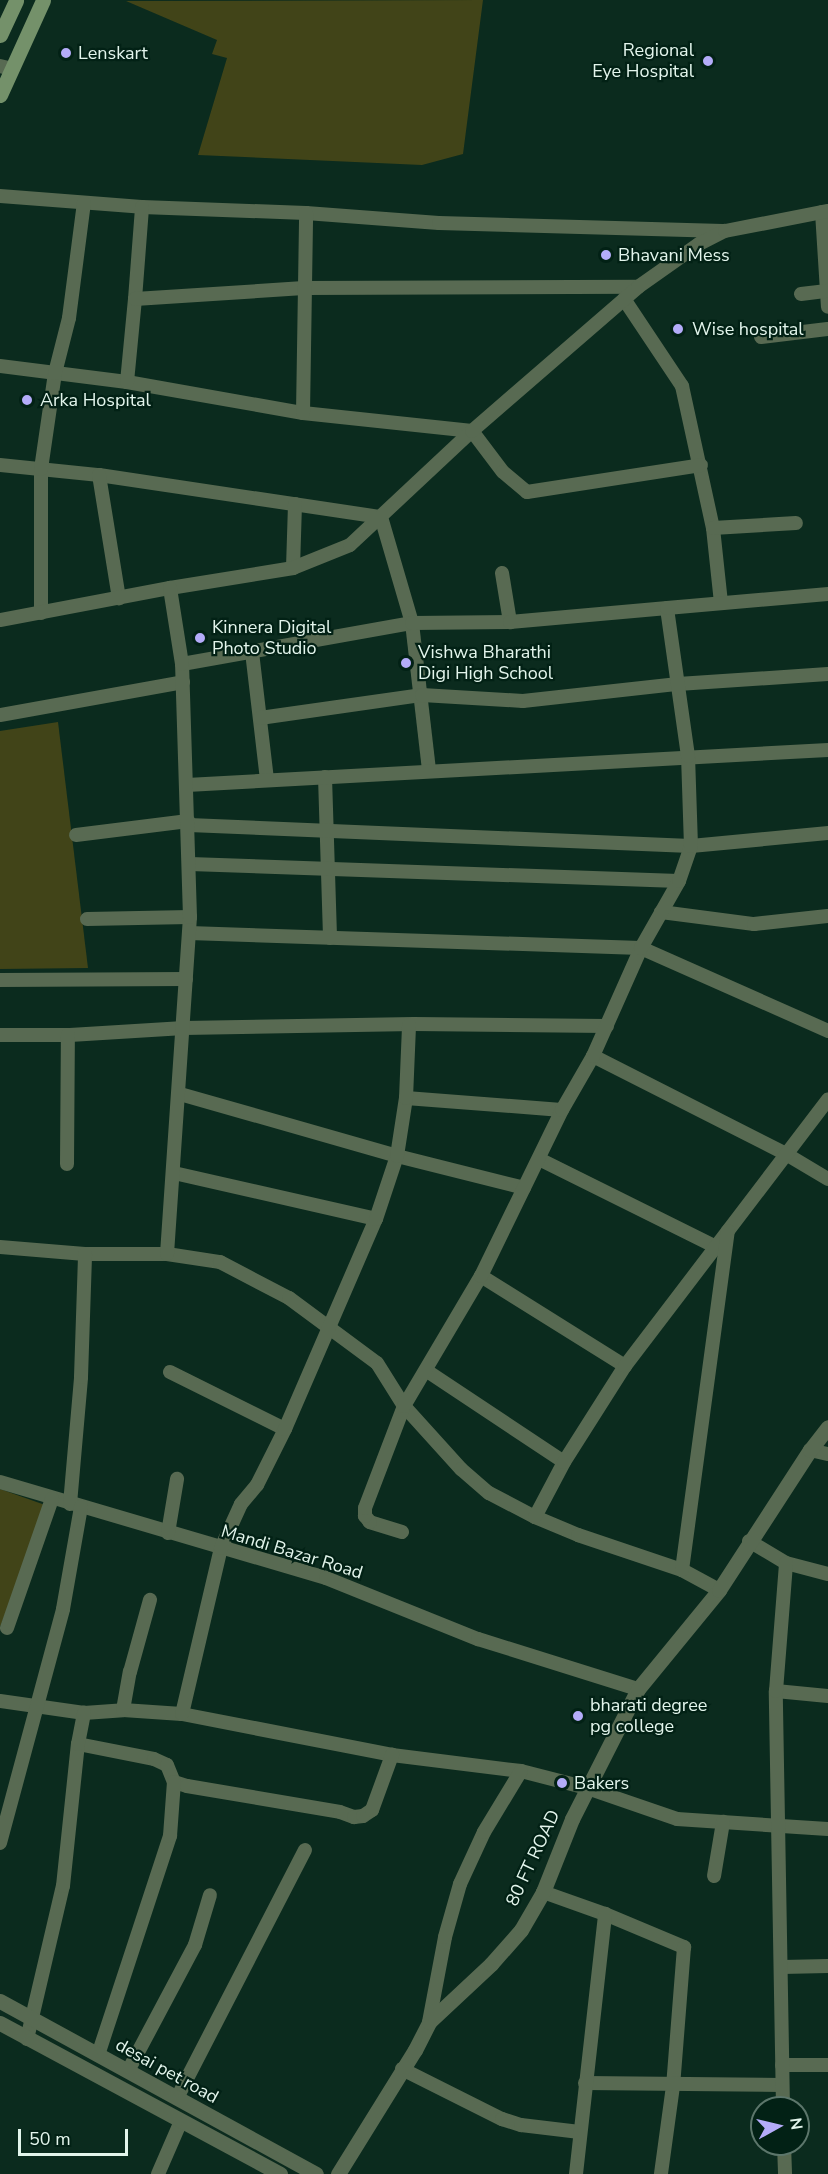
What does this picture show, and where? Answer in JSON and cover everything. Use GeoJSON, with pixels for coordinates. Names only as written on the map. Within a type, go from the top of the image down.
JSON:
{"type":"FeatureCollection","features":[{"type":"Feature","properties":{"kind":"main road"},"geometry":{"type":"LineString","coordinates":[[0,35],[15,0]]}},
{"type":"Feature","properties":{"kind":"main road"},"geometry":{"type":"LineString","coordinates":[[0,95],[6,67],[43,0]]}},
{"type":"Feature","properties":{"kind":"street"},"geometry":{"type":"LineString","coordinates":[[0,196],[142,207],[306,213],[439,223],[725,231],[825,211],[828,307]]}},
{"type":"Feature","properties":{"kind":"street"},"geometry":{"type":"LineString","coordinates":[[41,613],[41,469],[55,373],[69,318],[84,203]]}},
{"type":"Feature","properties":{"kind":"street"},"geometry":{"type":"LineString","coordinates":[[127,382],[142,207]]}},
{"type":"Feature","properties":{"kind":"street"},"geometry":{"type":"LineString","coordinates":[[303,413],[306,213]]}},
{"type":"Feature","properties":{"kind":"street"},"geometry":{"type":"LineString","coordinates":[[0,620],[170,588],[293,568],[350,545],[472,431],[638,286],[699,244],[725,231]]}},
{"type":"Feature","properties":{"kind":"street"},"geometry":{"type":"LineString","coordinates":[[135,299],[304,288],[638,286]]}},
{"type":"Feature","properties":{"kind":"street"},"geometry":{"type":"LineString","coordinates":[[801,294],[827,291]]}},
{"type":"Feature","properties":{"kind":"street"},"geometry":{"type":"LineString","coordinates":[[624,299],[682,386],[713,528],[721,603]]}},
{"type":"Feature","properties":{"kind":"street"},"geometry":{"type":"LineString","coordinates":[[761,337],[828,329]]}},
{"type":"Feature","properties":{"kind":"street"},"geometry":{"type":"LineString","coordinates":[[0,366],[127,382],[303,413],[472,431],[503,472],[527,492],[701,465]]}},
{"type":"Feature","properties":{"kind":"street"},"geometry":{"type":"LineString","coordinates":[[0,465],[99,475],[381,517]]}},
{"type":"Feature","properties":{"kind":"street"},"geometry":{"type":"LineString","coordinates":[[99,475],[119,598]]}},
{"type":"Feature","properties":{"kind":"street"},"geometry":{"type":"LineString","coordinates":[[293,568],[295,504]]}},
{"type":"Feature","properties":{"kind":"street"},"geometry":{"type":"LineString","coordinates":[[381,517],[412,623],[429,770]]}},
{"type":"Feature","properties":{"kind":"street"},"geometry":{"type":"LineString","coordinates":[[713,528],[796,523]]}},
{"type":"Feature","properties":{"kind":"street"},"geometry":{"type":"LineString","coordinates":[[502,573],[510,622]]}},
{"type":"Feature","properties":{"kind":"street"},"geometry":{"type":"LineString","coordinates":[[167,1254],[180,1094],[190,917],[182,664],[170,588]]}},
{"type":"Feature","properties":{"kind":"street"},"geometry":{"type":"LineString","coordinates":[[182,664],[412,623],[510,622],[828,594]]}},
{"type":"Feature","properties":{"kind":"street"},"geometry":{"type":"LineString","coordinates":[[402,1532],[370,1522],[365,1516],[365,1508],[404,1406],[427,1371],[481,1276],[562,1110],[593,1056],[641,948],[679,881],[692,846],[688,756],[667,608]]}},
{"type":"Feature","properties":{"kind":"street"},"geometry":{"type":"LineString","coordinates":[[252,652],[267,780]]}},
{"type":"Feature","properties":{"kind":"street"},"geometry":{"type":"LineString","coordinates":[[260,718],[422,695],[523,700],[678,684],[828,674]]}},
{"type":"Feature","properties":{"kind":"street"},"geometry":{"type":"LineString","coordinates":[[0,715],[183,682]]}},
{"type":"Feature","properties":{"kind":"street"},"geometry":{"type":"LineString","coordinates":[[187,785],[828,750]]}},
{"type":"Feature","properties":{"kind":"street"},"geometry":{"type":"LineString","coordinates":[[325,777],[330,938]]}},
{"type":"Feature","properties":{"kind":"street"},"geometry":{"type":"LineString","coordinates":[[76,835],[188,823],[692,846],[828,833]]}},
{"type":"Feature","properties":{"kind":"street"},"geometry":{"type":"LineString","coordinates":[[190,864],[679,881]]}},
{"type":"Feature","properties":{"kind":"street"},"geometry":{"type":"LineString","coordinates":[[661,912],[754,924],[828,916]]}},
{"type":"Feature","properties":{"kind":"street"},"geometry":{"type":"LineString","coordinates":[[87,919],[190,917]]}},
{"type":"Feature","properties":{"kind":"street"},"geometry":{"type":"LineString","coordinates":[[189,933],[641,948],[828,1031]]}},
{"type":"Feature","properties":{"kind":"street"},"geometry":{"type":"LineString","coordinates":[[0,980],[186,979]]}},
{"type":"Feature","properties":{"kind":"street"},"geometry":{"type":"LineString","coordinates":[[0,1035],[68,1035],[184,1028],[409,1024],[607,1026]]}},
{"type":"Feature","properties":{"kind":"street"},"geometry":{"type":"LineString","coordinates":[[182,1714],[221,1548],[241,1504],[263,1475],[285,1429],[376,1219],[397,1156],[406,1098],[409,1024]]}},
{"type":"Feature","properties":{"kind":"street"},"geometry":{"type":"LineString","coordinates":[[67,1164],[68,1035]]}},
{"type":"Feature","properties":{"kind":"street"},"geometry":{"type":"LineString","coordinates":[[593,1056],[786,1154],[828,1179]]}},
{"type":"Feature","properties":{"kind":"street"},"geometry":{"type":"LineString","coordinates":[[180,1094],[397,1156],[524,1188]]}},
{"type":"Feature","properties":{"kind":"street"},"geometry":{"type":"LineString","coordinates":[[406,1098],[562,1110]]}},
{"type":"Feature","properties":{"kind":"street"},"geometry":{"type":"LineString","coordinates":[[535,1517],[564,1462],[625,1366],[714,1246],[728,1231],[828,1100]]}},
{"type":"Feature","properties":{"kind":"street"},"geometry":{"type":"LineString","coordinates":[[539,1159],[714,1246]]}},
{"type":"Feature","properties":{"kind":"street"},"geometry":{"type":"LineString","coordinates":[[174,1173],[376,1219]]}},
{"type":"Feature","properties":{"kind":"street"},"geometry":{"type":"LineString","coordinates":[[682,1570],[728,1231]]}},
{"type":"Feature","properties":{"kind":"street"},"geometry":{"type":"LineString","coordinates":[[0,1248],[85,1254],[167,1254],[220,1262],[289,1298],[377,1363],[404,1406],[475,1481],[496,1497],[578,1535],[682,1570],[719,1590]]}},
{"type":"Feature","properties":{"kind":"street"},"geometry":{"type":"LineString","coordinates":[[0,1844],[63,1609],[76,1505],[85,1254]]}},
{"type":"Feature","properties":{"kind":"street"},"geometry":{"type":"LineString","coordinates":[[481,1276],[625,1366]]}},
{"type":"Feature","properties":{"kind":"street"},"geometry":{"type":"LineString","coordinates":[[427,1371],[564,1462]]}},
{"type":"Feature","properties":{"kind":"street"},"geometry":{"type":"LineString","coordinates":[[170,1372],[285,1429]]}},
{"type":"Feature","properties":{"kind":"street","name":"80 FT ROAD"},"geometry":{"type":"LineString","coordinates":[[338,2174],[429,2022],[491,1964],[521,1930],[543,1892],[587,1788],[638,1689],[719,1590],[748,1541],[828,1427]]}},
{"type":"Feature","properties":{"kind":"street"},"geometry":{"type":"LineString","coordinates":[[810,1450],[828,1454]]}},
{"type":"Feature","properties":{"kind":"street"},"geometry":{"type":"LineString","coordinates":[[168,1533],[177,1479]]}},
{"type":"Feature","properties":{"kind":"street","name":"Mandi Bazar Road"},"geometry":{"type":"LineString","coordinates":[[0,1482],[326,1578],[478,1639],[638,1689]]}},
{"type":"Feature","properties":{"kind":"street"},"geometry":{"type":"LineString","coordinates":[[7,1628],[52,1499]]}},
{"type":"Feature","properties":{"kind":"street"},"geometry":{"type":"LineString","coordinates":[[748,1541],[786,1563],[828,1574]]}},
{"type":"Feature","properties":{"kind":"street"},"geometry":{"type":"LineString","coordinates":[[782,2096],[776,1691],[786,1563]]}},
{"type":"Feature","properties":{"kind":"street"},"geometry":{"type":"LineString","coordinates":[[123,1710],[129,1672],[150,1600]]}},
{"type":"Feature","properties":{"kind":"street"},"geometry":{"type":"LineString","coordinates":[[776,1691],[828,1696]]}},
{"type":"Feature","properties":{"kind":"street"},"geometry":{"type":"LineString","coordinates":[[0,1701],[84,1713],[123,1710],[182,1714],[392,1755],[521,1771],[587,1788],[677,1819],[828,1829]]}},
{"type":"Feature","properties":{"kind":"street"},"geometry":{"type":"LineString","coordinates":[[27,2039],[63,1886],[78,1744],[84,1713]]}},
{"type":"Feature","properties":{"kind":"street"},"geometry":{"type":"LineString","coordinates":[[78,1744],[154,1759],[166,1765],[174,1782],[170,1836],[99,2055]]}},
{"type":"Feature","properties":{"kind":"street"},"geometry":{"type":"LineString","coordinates":[[174,1782],[354,1817],[363,1816],[372,1810],[392,1755]]}},
{"type":"Feature","properties":{"kind":"street"},"geometry":{"type":"LineString","coordinates":[[429,2022],[445,1937],[460,1884],[484,1832],[521,1771]]}},
{"type":"Feature","properties":{"kind":"street"},"geometry":{"type":"LineString","coordinates":[[714,1876],[723,1822]]}},
{"type":"Feature","properties":{"kind":"street"},"geometry":{"type":"LineString","coordinates":[[177,2098],[304,1851]]}},
{"type":"Feature","properties":{"kind":"street"},"geometry":{"type":"LineString","coordinates":[[543,1892],[605,1914],[684,1947],[673,2086],[661,2174]]}},
{"type":"Feature","properties":{"kind":"street"},"geometry":{"type":"LineString","coordinates":[[128,2071],[195,1945],[210,1895]]}},
{"type":"Feature","properties":{"kind":"street"},"geometry":{"type":"LineString","coordinates":[[576,2174],[605,1914]]}},
{"type":"Feature","properties":{"kind":"street"},"geometry":{"type":"LineString","coordinates":[[782,1967],[828,1966]]}},
{"type":"Feature","properties":{"kind":"street","name":"desai pet road"},"geometry":{"type":"LineString","coordinates":[[0,2001],[316,2174]]}},
{"type":"Feature","properties":{"kind":"street","name":"desai pet road"},"geometry":{"type":"LineString","coordinates":[[0,2023],[280,2174]]}},
{"type":"Feature","properties":{"kind":"street"},"geometry":{"type":"LineString","coordinates":[[782,2065],[828,2065]]}},
{"type":"Feature","properties":{"kind":"street"},"geometry":{"type":"LineString","coordinates":[[402,2069],[502,2119],[521,2125],[580,2132]]}},
{"type":"Feature","properties":{"kind":"street"},"geometry":{"type":"LineString","coordinates":[[585,2083],[673,2086],[782,2085]]}},
{"type":"Feature","properties":{"kind":"street"},"geometry":{"type":"LineString","coordinates":[[158,2174],[181,2121]]}},
{"type":"Feature","properties":{"kind":"street"},"geometry":{"type":"LineString","coordinates":[[784,2156],[785,2174]]}},
{"type":"Feature","properties":{"kind":"green space"},"geometry":{"type":"Polygon","coordinates":[[[483,0],[463,154],[422,165],[198,155],[227,58],[212,54],[217,40],[126,1],[483,0]]]}},
{"type":"Feature","properties":{"kind":"green space"},"geometry":{"type":"Polygon","coordinates":[[[58,722],[88,968],[0,969],[0,731],[58,722]]]}},
{"type":"Feature","properties":{"kind":"green space"},"geometry":{"type":"Polygon","coordinates":[[[0,1489],[48,1506],[0,1627],[0,1489]]]}},
{"type":"Feature","properties":{"kind":"place","name":"Lenskart"},"geometry":{"type":"Point","coordinates":[66,53]}},
{"type":"Feature","properties":{"kind":"place","name":"Regional Eye Hospital"},"geometry":{"type":"Point","coordinates":[708,61]}},
{"type":"Feature","properties":{"kind":"place","name":"Bhavani Mess"},"geometry":{"type":"Point","coordinates":[606,255]}},
{"type":"Feature","properties":{"kind":"place","name":"Wise hospital"},"geometry":{"type":"Point","coordinates":[678,329]}},
{"type":"Feature","properties":{"kind":"place","name":"Arka Hospital"},"geometry":{"type":"Point","coordinates":[27,400]}},
{"type":"Feature","properties":{"kind":"place","name":"Kinnera Digital Photo Studio"},"geometry":{"type":"Point","coordinates":[200,638]}},
{"type":"Feature","properties":{"kind":"place","name":"Vishwa Bharathi Digi High School"},"geometry":{"type":"Point","coordinates":[406,663]}},
{"type":"Feature","properties":{"kind":"place","name":"bharati degree pg college"},"geometry":{"type":"Point","coordinates":[578,1716]}},
{"type":"Feature","properties":{"kind":"place","name":"Bakers"},"geometry":{"type":"Point","coordinates":[562,1783]}}]}
